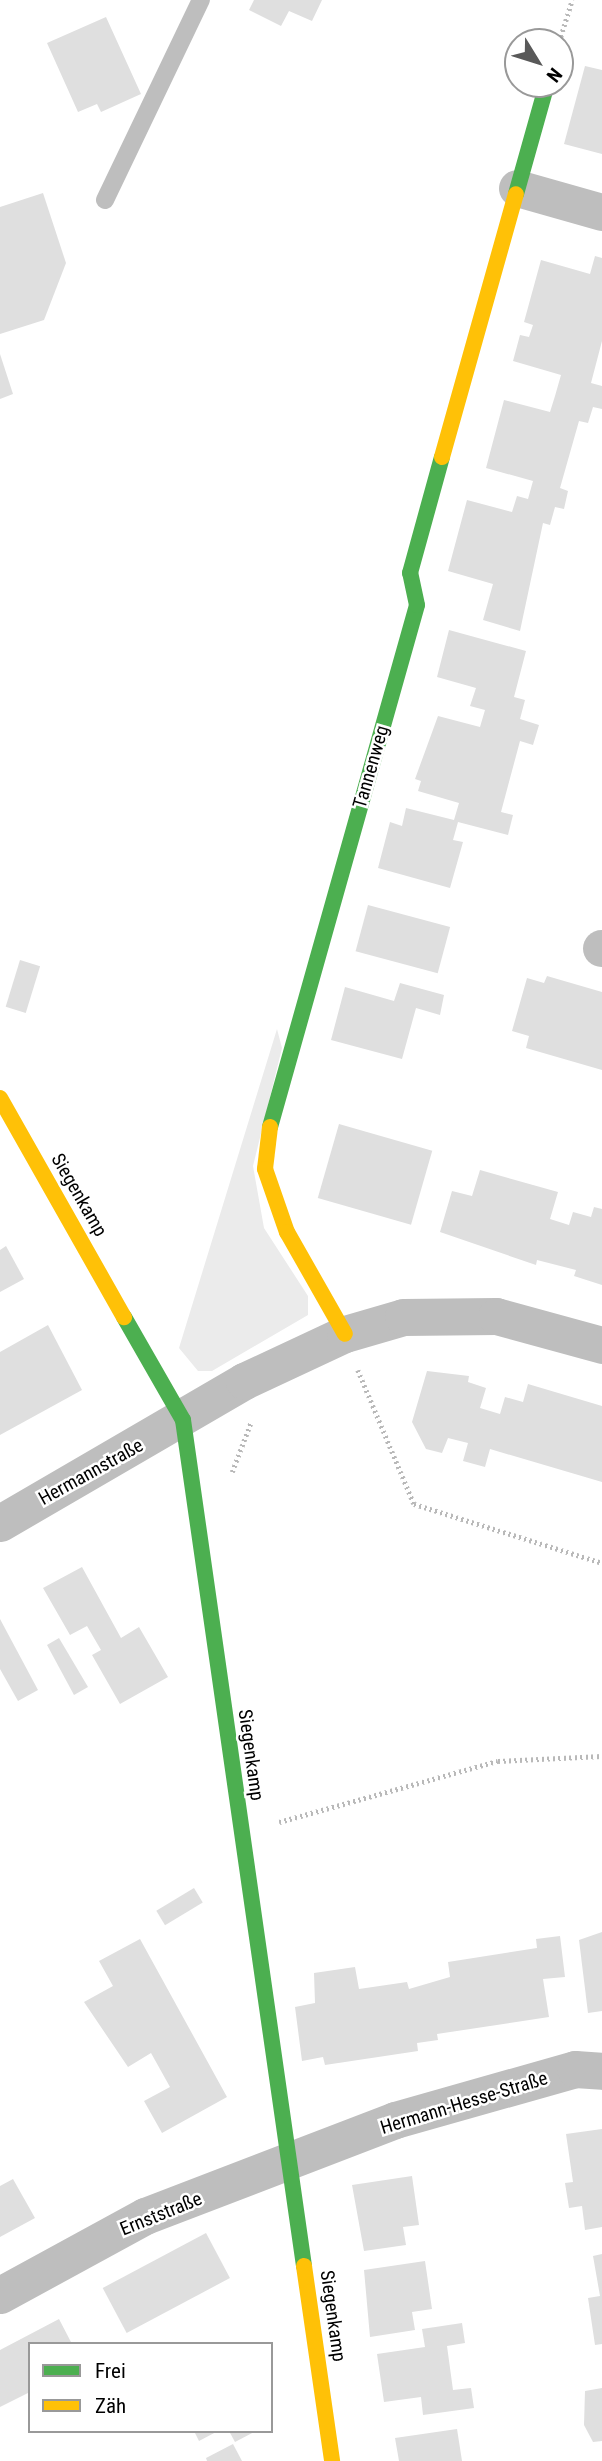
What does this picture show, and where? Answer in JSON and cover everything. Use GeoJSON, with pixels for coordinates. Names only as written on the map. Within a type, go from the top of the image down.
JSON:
{"type":"FeatureCollection","features":[{"type":"Feature","properties":{"kind":"street","name":"Tannenweg"},"geometry":{"type":"LineString","coordinates":[[345,1334],[287,1232],[265,1169],[272,1116],[417,605],[410,573],[543,98]]}},
{"type":"Feature","properties":{"kind":"street"},"geometry":{"type":"LineString","coordinates":[[517,188],[602,212]]}},
{"type":"Feature","properties":{"kind":"street","name":"Siegenkamp"},"geometry":{"type":"LineString","coordinates":[[0,1098],[183,1420],[331,2461]]}},
{"type":"Feature","properties":{"kind":"street","name":"Hermannstraße"},"geometry":{"type":"LineString","coordinates":[[0,1523],[183,1420],[244,1381],[345,1334],[448,1312],[496,1316],[602,1345]]}},
{"type":"Feature","properties":{"kind":"street","name":"Hermann-Hesse-Straße"},"geometry":{"type":"LineString","coordinates":[[290,2165],[395,2120],[575,2070],[602,2071]]}},
{"type":"Feature","properties":{"kind":"street","name":"Ernststraße"},"geometry":{"type":"LineString","coordinates":[[0,2295],[145,2216],[290,2165]]}},
{"type":"Feature","properties":{"kind":"lane"},"geometry":{"type":"LineString","coordinates":[[105,200],[201,0]]}},
{"type":"Feature","properties":{"kind":"path"},"geometry":{"type":"LineString","coordinates":[[563,28],[572,0]]}},
{"type":"Feature","properties":{"kind":"path"},"geometry":{"type":"LineString","coordinates":[[345,1334],[414,1504],[602,1563]]}},
{"type":"Feature","properties":{"kind":"path"},"geometry":{"type":"LineString","coordinates":[[194,1496],[227,1478],[243,1455],[253,1407],[244,1381]]}},
{"type":"Feature","properties":{"kind":"path"},"geometry":{"type":"LineString","coordinates":[[241,1833],[498,1761],[602,1756]]}},
{"type":"Feature","properties":{"kind":"shaded area"},"geometry":{"type":"Polygon","coordinates":[[[277,1029],[282,1048],[253,1166],[264,1228],[308,1296],[308,1315],[212,1371],[198,1371],[179,1348],[277,1029]]]}},
{"type":"Feature","properties":{"kind":"building"},"geometry":{"type":"Polygon","coordinates":[[[254,0],[322,0],[312,21],[289,11],[281,26],[249,10],[254,0]]]}},
{"type":"Feature","properties":{"kind":"building"},"geometry":{"type":"Polygon","coordinates":[[[106,17],[141,94],[101,112],[97,104],[78,112],[47,43],[106,17]]]}},
{"type":"Feature","properties":{"kind":"building"},"geometry":{"type":"Polygon","coordinates":[[[585,66],[602,70],[602,154],[564,144],[585,66]]]}},
{"type":"Feature","properties":{"kind":"building"},"geometry":{"type":"Polygon","coordinates":[[[43,193],[66,263],[44,320],[0,334],[0,207],[43,193]]]}},
{"type":"Feature","properties":{"kind":"building"},"geometry":{"type":"Polygon","coordinates":[[[595,256],[602,258],[602,341],[591,383],[602,386],[602,409],[593,407],[588,423],[579,421],[560,488],[568,491],[564,509],[555,507],[550,525],[543,523],[520,631],[483,620],[493,584],[448,571],[467,500],[512,512],[517,496],[528,499],[533,481],[486,468],[504,400],[550,412],[561,375],[513,361],[520,335],[529,337],[533,325],[524,322],[541,260],[590,274],[595,256]]]}},
{"type":"Feature","properties":{"kind":"building"},"geometry":{"type":"Polygon","coordinates":[[[0,354],[13,394],[0,399],[0,354]]]}},
{"type":"Feature","properties":{"kind":"building"},"geometry":{"type":"Polygon","coordinates":[[[449,630],[526,651],[514,697],[525,700],[520,719],[539,725],[533,745],[520,741],[501,812],[513,815],[508,835],[458,822],[453,840],[463,842],[450,888],[378,868],[390,822],[402,826],[406,808],[454,820],[459,803],[418,791],[421,781],[415,779],[438,716],[480,727],[485,710],[470,706],[476,688],[437,677],[449,630]]]}},
{"type":"Feature","properties":{"kind":"building"},"geometry":{"type":"Polygon","coordinates":[[[368,905],[450,927],[438,973],[356,951],[368,905]]]}},
{"type":"Feature","properties":{"kind":"building"},"geometry":{"type":"Polygon","coordinates":[[[20,960],[40,966],[26,1013],[6,1007],[20,960]]]}},
{"type":"Feature","properties":{"kind":"building"},"geometry":{"type":"Polygon","coordinates":[[[547,976],[602,992],[602,1070],[526,1048],[529,1036],[512,1031],[527,978],[544,983],[547,976]]]}},
{"type":"Feature","properties":{"kind":"building"},"geometry":{"type":"Polygon","coordinates":[[[400,983],[444,995],[440,1015],[416,1008],[402,1059],[331,1040],[345,987],[394,1001],[400,983]]]}},
{"type":"Feature","properties":{"kind":"building"},"geometry":{"type":"Polygon","coordinates":[[[339,1124],[432,1151],[411,1225],[318,1198],[339,1124]]]}},
{"type":"Feature","properties":{"kind":"building"},"geometry":{"type":"Polygon","coordinates":[[[480,1170],[558,1192],[550,1219],[569,1225],[573,1212],[591,1217],[594,1207],[602,1209],[602,1285],[574,1276],[576,1270],[537,1260],[536,1265],[440,1232],[452,1191],[472,1196],[480,1170]]]}},
{"type":"Feature","properties":{"kind":"building"},"geometry":{"type":"Polygon","coordinates":[[[6,1246],[24,1279],[0,1292],[0,1250],[6,1246]]]}},
{"type":"Feature","properties":{"kind":"building"},"geometry":{"type":"Polygon","coordinates":[[[48,1325],[82,1390],[0,1435],[0,1352],[48,1325]]]}},
{"type":"Feature","properties":{"kind":"building"},"geometry":{"type":"Polygon","coordinates":[[[427,1371],[469,1376],[468,1382],[486,1388],[480,1408],[500,1414],[505,1397],[523,1402],[528,1384],[602,1406],[602,1482],[490,1449],[485,1467],[463,1461],[468,1443],[448,1438],[442,1453],[426,1449],[412,1422],[427,1371]]]}},
{"type":"Feature","properties":{"kind":"building"},"geometry":{"type":"Polygon","coordinates":[[[82,1567],[121,1638],[139,1627],[168,1677],[120,1704],[92,1655],[101,1650],[87,1626],[70,1635],[43,1588],[82,1567]]]}},
{"type":"Feature","properties":{"kind":"building"},"geometry":{"type":"Polygon","coordinates":[[[0,1619],[38,1690],[18,1701],[0,1669],[0,1619]]]}},
{"type":"Feature","properties":{"kind":"building"},"geometry":{"type":"Polygon","coordinates":[[[59,1638],[88,1687],[74,1695],[47,1645],[59,1638]]]}},
{"type":"Feature","properties":{"kind":"building"},"geometry":{"type":"Polygon","coordinates":[[[194,1888],[203,1903],[165,1925],[156,1911],[194,1888]]]}},
{"type":"Feature","properties":{"kind":"building"},"geometry":{"type":"Polygon","coordinates":[[[602,1932],[602,2011],[588,2013],[579,1940],[602,1932]]]}},
{"type":"Feature","properties":{"kind":"building"},"geometry":{"type":"Polygon","coordinates":[[[560,1936],[565,1977],[543,1979],[549,2017],[437,2034],[438,2040],[417,2043],[418,2051],[325,2065],[323,2057],[302,2061],[295,2007],[315,2003],[314,1973],[355,1967],[359,1989],[407,1982],[409,1989],[450,1977],[448,1962],[537,1948],[536,1939],[560,1936]]]}},
{"type":"Feature","properties":{"kind":"building"},"geometry":{"type":"Polygon","coordinates":[[[140,1939],[227,2097],[162,2133],[144,2101],[170,2087],[151,2053],[128,2067],[84,2002],[113,1986],[99,1961],[140,1939]]]}},
{"type":"Feature","properties":{"kind":"building"},"geometry":{"type":"Polygon","coordinates":[[[602,2129],[602,2227],[585,2230],[582,2206],[569,2208],[565,2183],[573,2182],[566,2134],[602,2129]]]}},
{"type":"Feature","properties":{"kind":"building"},"geometry":{"type":"Polygon","coordinates":[[[412,2176],[419,2225],[403,2227],[406,2245],[364,2251],[352,2185],[412,2176]]]}},
{"type":"Feature","properties":{"kind":"building"},"geometry":{"type":"Polygon","coordinates":[[[13,2179],[35,2218],[0,2237],[0,2186],[13,2179]]]}},
{"type":"Feature","properties":{"kind":"building"},"geometry":{"type":"Polygon","coordinates":[[[206,2233],[230,2278],[127,2333],[103,2288],[206,2233]]]}},
{"type":"Feature","properties":{"kind":"building"},"geometry":{"type":"Polygon","coordinates":[[[602,2254],[602,2344],[595,2345],[588,2298],[600,2296],[593,2256],[602,2254]]]}},
{"type":"Feature","properties":{"kind":"building"},"geometry":{"type":"Polygon","coordinates":[[[425,2261],[432,2309],[412,2312],[415,2330],[370,2337],[364,2270],[425,2261]]]}},
{"type":"Feature","properties":{"kind":"building"},"geometry":{"type":"Polygon","coordinates":[[[59,2319],[71,2342],[28,2342],[28,2393],[0,2407],[0,2350],[59,2319]]]}},
{"type":"Feature","properties":{"kind":"building"},"geometry":{"type":"Polygon","coordinates":[[[462,2323],[465,2343],[447,2346],[453,2390],[471,2388],[474,2408],[423,2415],[421,2397],[384,2402],[377,2354],[425,2347],[422,2329],[462,2323]]]}},
{"type":"Feature","properties":{"kind":"building"},"geometry":{"type":"Polygon","coordinates":[[[602,2388],[602,2441],[593,2442],[584,2425],[585,2391],[602,2388]]]}},
{"type":"Feature","properties":{"kind":"building"},"geometry":{"type":"Polygon","coordinates":[[[457,2429],[462,2461],[399,2461],[395,2438],[457,2429]]]}},
{"type":"Feature","properties":{"kind":"building"},"geometry":{"type":"Polygon","coordinates":[[[195,2433],[214,2433],[199,2441],[195,2433]]]}},
{"type":"Feature","properties":{"kind":"building"},"geometry":{"type":"Polygon","coordinates":[[[230,2433],[252,2433],[235,2442],[230,2433]]]}},
{"type":"Feature","properties":{"kind":"building"},"geometry":{"type":"Polygon","coordinates":[[[233,2444],[242,2461],[207,2461],[206,2458],[233,2444]]]}},
{"type":"Feature","properties":{"kind":"traffic: fast"},"geometry":{"type":"LineString","coordinates":[[516,194],[543,98]]}},
{"type":"Feature","properties":{"kind":"traffic: fast"},"geometry":{"type":"LineString","coordinates":[[270,1127],[417,605],[410,573],[442,457]]}},
{"type":"Feature","properties":{"kind":"traffic: fast"},"geometry":{"type":"LineString","coordinates":[[124,1317],[183,1420],[304,2266]]}},
{"type":"Feature","properties":{"kind":"traffic: slow"},"geometry":{"type":"LineString","coordinates":[[442,457],[516,194]]}},
{"type":"Feature","properties":{"kind":"traffic: slow"},"geometry":{"type":"LineString","coordinates":[[0,1098],[124,1317]]}},
{"type":"Feature","properties":{"kind":"traffic: slow"},"geometry":{"type":"LineString","coordinates":[[270,1127],[265,1169],[287,1232],[345,1334]]}},
{"type":"Feature","properties":{"kind":"traffic: slow"},"geometry":{"type":"LineString","coordinates":[[304,2266],[332,2461]]}}]}
